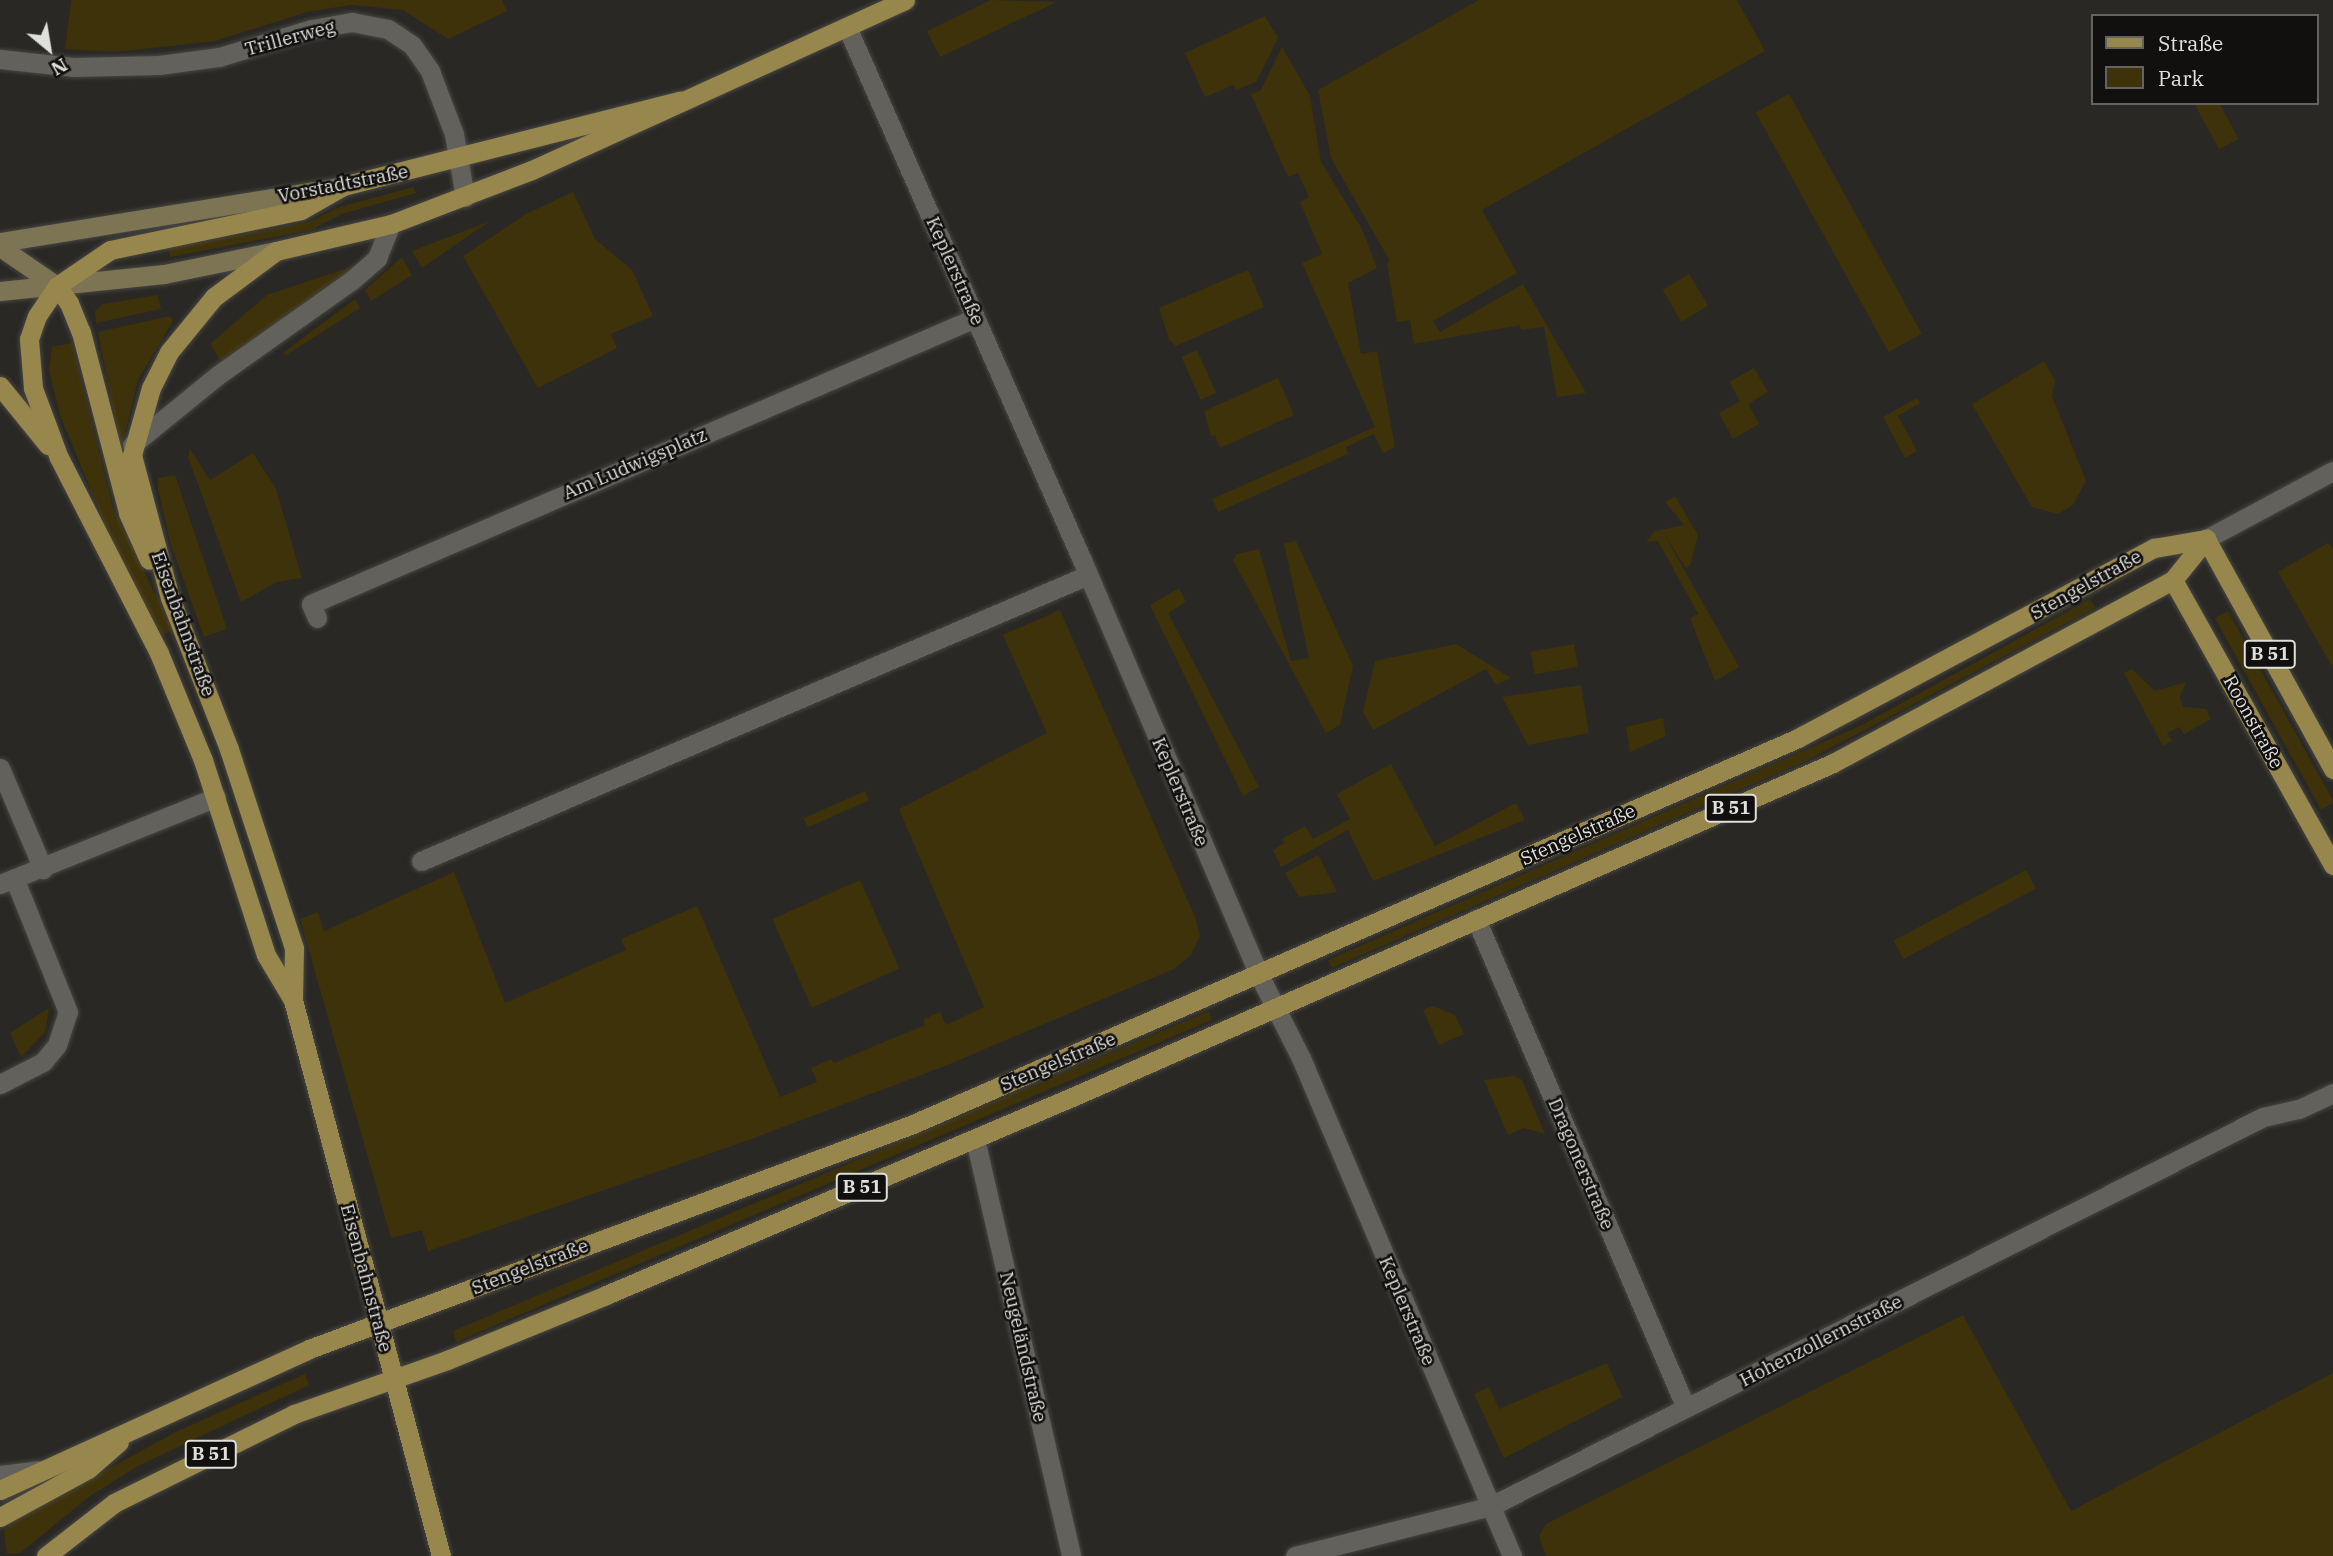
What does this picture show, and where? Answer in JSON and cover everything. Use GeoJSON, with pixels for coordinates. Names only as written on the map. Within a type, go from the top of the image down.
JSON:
{"type":"FeatureCollection","features":[{"type":"Feature","properties":{"kind":"main road","name":"Vorstadtstraße"},"geometry":{"type":"LineString","coordinates":[[0,291],[164,274],[391,224],[465,197],[905,0]]}},
{"type":"Feature","properties":{"kind":"main road","name":"Vorstadtstraße"},"geometry":{"type":"LineString","coordinates":[[0,245],[343,186],[680,101]]}},
{"type":"Feature","properties":{"kind":"main road"},"geometry":{"type":"LineString","coordinates":[[59,458],[33,388],[29,366],[29,340],[37,316],[57,286],[110,250],[301,210],[343,186]]}},
{"type":"Feature","properties":{"kind":"main road"},"geometry":{"type":"LineString","coordinates":[[0,245],[57,286],[69,303],[81,332],[128,513],[170,598]]}},
{"type":"Feature","properties":{"kind":"main road"},"geometry":{"type":"LineString","coordinates":[[132,445],[155,378],[176,343],[214,297],[276,251]]}},
{"type":"Feature","properties":{"kind":"main road"},"geometry":{"type":"LineString","coordinates":[[0,386],[59,458]]}},
{"type":"Feature","properties":{"kind":"main road","name":"Eisenbahnstraße"},"geometry":{"type":"LineString","coordinates":[[132,445],[170,598],[229,749],[290,935],[295,966],[293,1000]]}},
{"type":"Feature","properties":{"kind":"main road","name":"Eisenbahnstraße"},"geometry":{"type":"LineString","coordinates":[[59,458],[159,653],[216,797],[266,955],[293,1000],[441,1556]]}},
{"type":"Feature","properties":{"kind":"main road","name":"Stengelstraße"},"geometry":{"type":"LineString","coordinates":[[46,1556],[99,1513],[150,1483],[294,1414],[392,1379],[606,1295],[975,1139],[1833,763],[2173,580],[2206,538]]}},
{"type":"Feature","properties":{"kind":"main road","name":"Stengelstraße"},"geometry":{"type":"LineString","coordinates":[[0,1490],[309,1349],[913,1125],[1855,711],[2154,548],[2206,538]]}},
{"type":"Feature","properties":{"kind":"main road","name":"B 51"},"geometry":{"type":"LineString","coordinates":[[2206,538],[2333,769]]}},
{"type":"Feature","properties":{"kind":"main road","name":"Roonstraße"},"geometry":{"type":"LineString","coordinates":[[2173,580],[2333,865]]}},
{"type":"Feature","properties":{"kind":"main road"},"geometry":{"type":"LineString","coordinates":[[0,1517],[88,1469],[138,1426]]}},
{"type":"Feature","properties":{"kind":"street","name":"Trillerweg"},"geometry":{"type":"LineString","coordinates":[[0,59],[74,67],[159,65],[219,57],[312,29],[352,22],[388,29],[412,45],[430,71],[444,100],[465,197]]}},
{"type":"Feature","properties":{"kind":"street","name":"Keplerstraße"},"geometry":{"type":"LineString","coordinates":[[847,27],[1088,575],[1259,975],[1301,1058],[1512,1556]]}},
{"type":"Feature","properties":{"kind":"street"},"geometry":{"type":"LineString","coordinates":[[132,445],[218,375],[351,281],[377,258],[391,224]]}},
{"type":"Feature","properties":{"kind":"street","name":"Am Ludwigsplatz"},"geometry":{"type":"LineString","coordinates":[[317,618],[311,604],[975,318]]}},
{"type":"Feature","properties":{"kind":"street"},"geometry":{"type":"LineString","coordinates":[[2206,538],[2333,471]]}},
{"type":"Feature","properties":{"kind":"street"},"geometry":{"type":"LineString","coordinates":[[421,861],[1088,575]]}},
{"type":"Feature","properties":{"kind":"street"},"geometry":{"type":"LineString","coordinates":[[0,768],[21,877],[68,1012],[57,1045],[43,1062],[0,1084]]}},
{"type":"Feature","properties":{"kind":"street"},"geometry":{"type":"LineString","coordinates":[[21,877],[216,797]]}},
{"type":"Feature","properties":{"kind":"street","name":"Dragonerstraße"},"geometry":{"type":"LineString","coordinates":[[1476,919],[1686,1408]]}},
{"type":"Feature","properties":{"kind":"street","name":"Hohenzollernstraße"},"geometry":{"type":"LineString","coordinates":[[1295,1556],[1492,1506],[2263,1117],[2298,1109],[2333,1093]]}},
{"type":"Feature","properties":{"kind":"street","name":"Neugeländstraße"},"geometry":{"type":"LineString","coordinates":[[975,1139],[1071,1556]]}},
{"type":"Feature","properties":{"kind":"street"},"geometry":{"type":"LineString","coordinates":[[0,1475],[44,1469]]}},
{"type":"Feature","properties":{"kind":"green space"},"geometry":{"type":"Polygon","coordinates":[[[71,0],[502,0],[507,11],[448,39],[403,10],[351,5],[307,12],[215,41],[116,52],[65,49],[71,0]]]}},
{"type":"Feature","properties":{"kind":"green space"},"geometry":{"type":"Polygon","coordinates":[[[991,0],[1057,2],[940,57],[927,31],[991,0]]]}},
{"type":"Feature","properties":{"kind":"green space"},"geometry":{"type":"Polygon","coordinates":[[[1479,0],[1737,0],[1765,51],[1482,210],[1517,273],[1433,321],[1440,332],[1523,284],[1586,393],[1557,397],[1544,327],[1521,330],[1520,325],[1414,344],[1410,320],[1397,322],[1387,263],[1390,261],[1331,158],[1318,90],[1479,0]]]}},
{"type":"Feature","properties":{"kind":"green space"},"geometry":{"type":"Polygon","coordinates":[[[1265,16],[1278,38],[1256,82],[1236,90],[1233,85],[1205,97],[1185,53],[1265,16]]]}},
{"type":"Feature","properties":{"kind":"green space"},"geometry":{"type":"Polygon","coordinates":[[[1282,47],[1310,96],[1321,162],[1362,229],[1377,268],[1348,283],[1361,354],[1377,351],[1395,447],[1383,453],[1374,434],[1346,447],[1348,454],[1218,512],[1212,499],[1375,427],[1302,263],[1322,254],[1300,202],[1309,197],[1298,173],[1288,177],[1251,94],[1261,90],[1282,47]]]}},
{"type":"Feature","properties":{"kind":"green space"},"geometry":{"type":"Polygon","coordinates":[[[1789,94],[1922,334],[1889,352],[1756,112],[1789,94]]]}},
{"type":"Feature","properties":{"kind":"green space"},"geometry":{"type":"Polygon","coordinates":[[[2195,105],[2220,105],[2239,139],[2219,149],[2195,105]]]}},
{"type":"Feature","properties":{"kind":"green space"},"geometry":{"type":"Polygon","coordinates":[[[413,187],[416,193],[342,214],[311,230],[170,257],[168,248],[309,222],[340,207],[413,187]]]}},
{"type":"Feature","properties":{"kind":"green space"},"geometry":{"type":"Polygon","coordinates":[[[573,192],[595,239],[632,270],[653,316],[611,334],[617,348],[538,388],[463,256],[526,214],[573,192]]]}},
{"type":"Feature","properties":{"kind":"green space"},"geometry":{"type":"Polygon","coordinates":[[[490,221],[422,268],[412,251],[490,221]]]}},
{"type":"Feature","properties":{"kind":"green space"},"geometry":{"type":"Polygon","coordinates":[[[402,257],[412,275],[371,301],[365,290],[402,257]]]}},
{"type":"Feature","properties":{"kind":"green space"},"geometry":{"type":"Polygon","coordinates":[[[357,265],[221,362],[210,344],[267,295],[357,265]]]}},
{"type":"Feature","properties":{"kind":"green space"},"geometry":{"type":"Polygon","coordinates":[[[1248,270],[1264,307],[1176,346],[1169,339],[1159,308],[1248,270]]]}},
{"type":"Feature","properties":{"kind":"green space"},"geometry":{"type":"Polygon","coordinates":[[[1689,274],[1708,306],[1681,322],[1662,290],[1689,274]]]}},
{"type":"Feature","properties":{"kind":"green space"},"geometry":{"type":"Polygon","coordinates":[[[158,295],[161,309],[96,323],[95,311],[103,304],[158,295]]]}},
{"type":"Feature","properties":{"kind":"green space"},"geometry":{"type":"Polygon","coordinates":[[[355,299],[360,308],[286,355],[284,352],[355,299]]]}},
{"type":"Feature","properties":{"kind":"green space"},"geometry":{"type":"Polygon","coordinates":[[[170,316],[173,321],[138,380],[121,449],[98,332],[170,316]]]}},
{"type":"Feature","properties":{"kind":"green space"},"geometry":{"type":"Polygon","coordinates":[[[72,343],[113,508],[173,630],[162,635],[119,558],[60,415],[49,370],[52,347],[72,343]]]}},
{"type":"Feature","properties":{"kind":"green space"},"geometry":{"type":"Polygon","coordinates":[[[1197,350],[1216,393],[1201,400],[1181,357],[1197,350]]]}},
{"type":"Feature","properties":{"kind":"green space"},"geometry":{"type":"Polygon","coordinates":[[[2044,361],[2055,381],[2052,396],[2086,481],[2073,505],[2058,514],[2032,507],[1972,404],[2044,361]]]}},
{"type":"Feature","properties":{"kind":"green space"},"geometry":{"type":"Polygon","coordinates":[[[1754,368],[1768,392],[1748,404],[1759,424],[1733,439],[1719,413],[1740,401],[1729,382],[1754,368]]]}},
{"type":"Feature","properties":{"kind":"green space"},"geometry":{"type":"Polygon","coordinates":[[[1278,378],[1294,415],[1220,448],[1215,435],[1211,436],[1204,411],[1278,378]]]}},
{"type":"Feature","properties":{"kind":"green space"},"geometry":{"type":"Polygon","coordinates":[[[1917,398],[1920,403],[1898,416],[1917,451],[1905,458],[1883,417],[1917,398]]]}},
{"type":"Feature","properties":{"kind":"green space"},"geometry":{"type":"Polygon","coordinates":[[[190,449],[210,480],[253,453],[276,489],[302,578],[277,582],[241,602],[188,457],[190,449]]]}},
{"type":"Feature","properties":{"kind":"green space"},"geometry":{"type":"Polygon","coordinates":[[[175,475],[227,629],[204,637],[170,542],[158,489],[158,478],[175,475]]]}},
{"type":"Feature","properties":{"kind":"green space"},"geometry":{"type":"Polygon","coordinates":[[[1675,496],[1698,535],[1690,566],[1686,568],[1664,534],[1739,667],[1715,681],[1690,618],[1698,614],[1658,541],[1646,542],[1655,531],[1684,525],[1665,502],[1675,496]]]}},
{"type":"Feature","properties":{"kind":"green space"},"geometry":{"type":"Polygon","coordinates":[[[1296,541],[1353,666],[1340,725],[1326,733],[1233,560],[1237,554],[1259,549],[1291,661],[1309,658],[1284,543],[1296,541]]]}},
{"type":"Feature","properties":{"kind":"green space"},"geometry":{"type":"Polygon","coordinates":[[[2328,543],[2333,549],[2333,668],[2278,572],[2328,543]]]}},
{"type":"Feature","properties":{"kind":"green space"},"geometry":{"type":"Polygon","coordinates":[[[1179,588],[1186,602],[1168,613],[1259,787],[1243,796],[1150,605],[1179,588]]]}},
{"type":"Feature","properties":{"kind":"green space"},"geometry":{"type":"Polygon","coordinates":[[[2090,599],[2095,608],[1806,761],[1332,968],[1328,960],[1862,725],[2090,599]]]}},
{"type":"Feature","properties":{"kind":"green space"},"geometry":{"type":"Polygon","coordinates":[[[1060,610],[1195,917],[1200,935],[1191,955],[1174,969],[945,1066],[749,1140],[428,1251],[422,1230],[391,1238],[300,919],[318,912],[324,931],[454,872],[505,1003],[626,950],[621,939],[697,906],[780,1097],[817,1082],[811,1068],[831,1059],[834,1063],[925,1025],[924,1019],[940,1012],[946,1025],[984,1007],[899,809],[1047,733],[1003,635],[1060,610]]]}},
{"type":"Feature","properties":{"kind":"green space"},"geometry":{"type":"Polygon","coordinates":[[[2228,611],[2333,800],[2333,803],[2321,810],[2215,618],[2228,611]]]}},
{"type":"Feature","properties":{"kind":"green space"},"geometry":{"type":"Polygon","coordinates":[[[1456,644],[1511,678],[1496,685],[1486,669],[1373,730],[1363,712],[1375,661],[1456,644]]]}},
{"type":"Feature","properties":{"kind":"green space"},"geometry":{"type":"Polygon","coordinates":[[[1574,644],[1578,667],[1535,674],[1531,652],[1574,644]]]}},
{"type":"Feature","properties":{"kind":"green space"},"geometry":{"type":"Polygon","coordinates":[[[2132,669],[2155,691],[2186,682],[2180,697],[2183,707],[2206,709],[2211,719],[2184,734],[2179,727],[2167,733],[2172,741],[2163,746],[2124,673],[2132,669]]]}},
{"type":"Feature","properties":{"kind":"green space"},"geometry":{"type":"Polygon","coordinates":[[[1581,685],[1589,733],[1528,745],[1502,697],[1581,685]]]}},
{"type":"Feature","properties":{"kind":"green space"},"geometry":{"type":"Polygon","coordinates":[[[1663,718],[1666,736],[1630,752],[1626,727],[1663,718]]]}},
{"type":"Feature","properties":{"kind":"green space"},"geometry":{"type":"Polygon","coordinates":[[[1391,764],[1435,846],[1516,803],[1525,820],[1373,881],[1348,830],[1281,867],[1273,850],[1284,843],[1282,839],[1305,826],[1313,839],[1350,819],[1337,794],[1391,764]]]}},
{"type":"Feature","properties":{"kind":"green space"},"geometry":{"type":"Polygon","coordinates":[[[865,791],[869,800],[808,827],[804,818],[865,791]]]}},
{"type":"Feature","properties":{"kind":"green space"},"geometry":{"type":"Polygon","coordinates":[[[1318,855],[1337,892],[1299,897],[1285,873],[1318,855]]]}},
{"type":"Feature","properties":{"kind":"green space"},"geometry":{"type":"Polygon","coordinates":[[[2026,870],[2036,889],[1903,959],[1894,940],[2026,870]]]}},
{"type":"Feature","properties":{"kind":"green space"},"geometry":{"type":"Polygon","coordinates":[[[860,880],[899,969],[812,1008],[772,919],[860,880]]]}},
{"type":"Feature","properties":{"kind":"green space"},"geometry":{"type":"Polygon","coordinates":[[[1433,1006],[1455,1015],[1464,1034],[1439,1045],[1423,1010],[1433,1006]]]}},
{"type":"Feature","properties":{"kind":"green space"},"geometry":{"type":"Polygon","coordinates":[[[49,1008],[45,1032],[21,1057],[10,1033],[49,1008]]]}},
{"type":"Feature","properties":{"kind":"green space"},"geometry":{"type":"Polygon","coordinates":[[[1209,1011],[1212,1020],[456,1342],[453,1331],[1209,1011]]]}},
{"type":"Feature","properties":{"kind":"green space"},"geometry":{"type":"Polygon","coordinates":[[[1513,1076],[1522,1080],[1545,1134],[1524,1128],[1508,1135],[1484,1080],[1513,1076]]]}},
{"type":"Feature","properties":{"kind":"green space"},"geometry":{"type":"Polygon","coordinates":[[[1963,1315],[2071,1511],[2333,1373],[2333,1556],[1546,1556],[1539,1536],[1546,1524],[1963,1315]]]}},
{"type":"Feature","properties":{"kind":"green space"},"geometry":{"type":"Polygon","coordinates":[[[1607,1363],[1622,1397],[1504,1458],[1474,1394],[1489,1387],[1499,1409],[1607,1363]]]}},
{"type":"Feature","properties":{"kind":"green space"},"geometry":{"type":"Polygon","coordinates":[[[305,1374],[309,1385],[138,1466],[90,1496],[20,1553],[7,1554],[4,1530],[17,1518],[178,1431],[305,1374]]]}}]}
